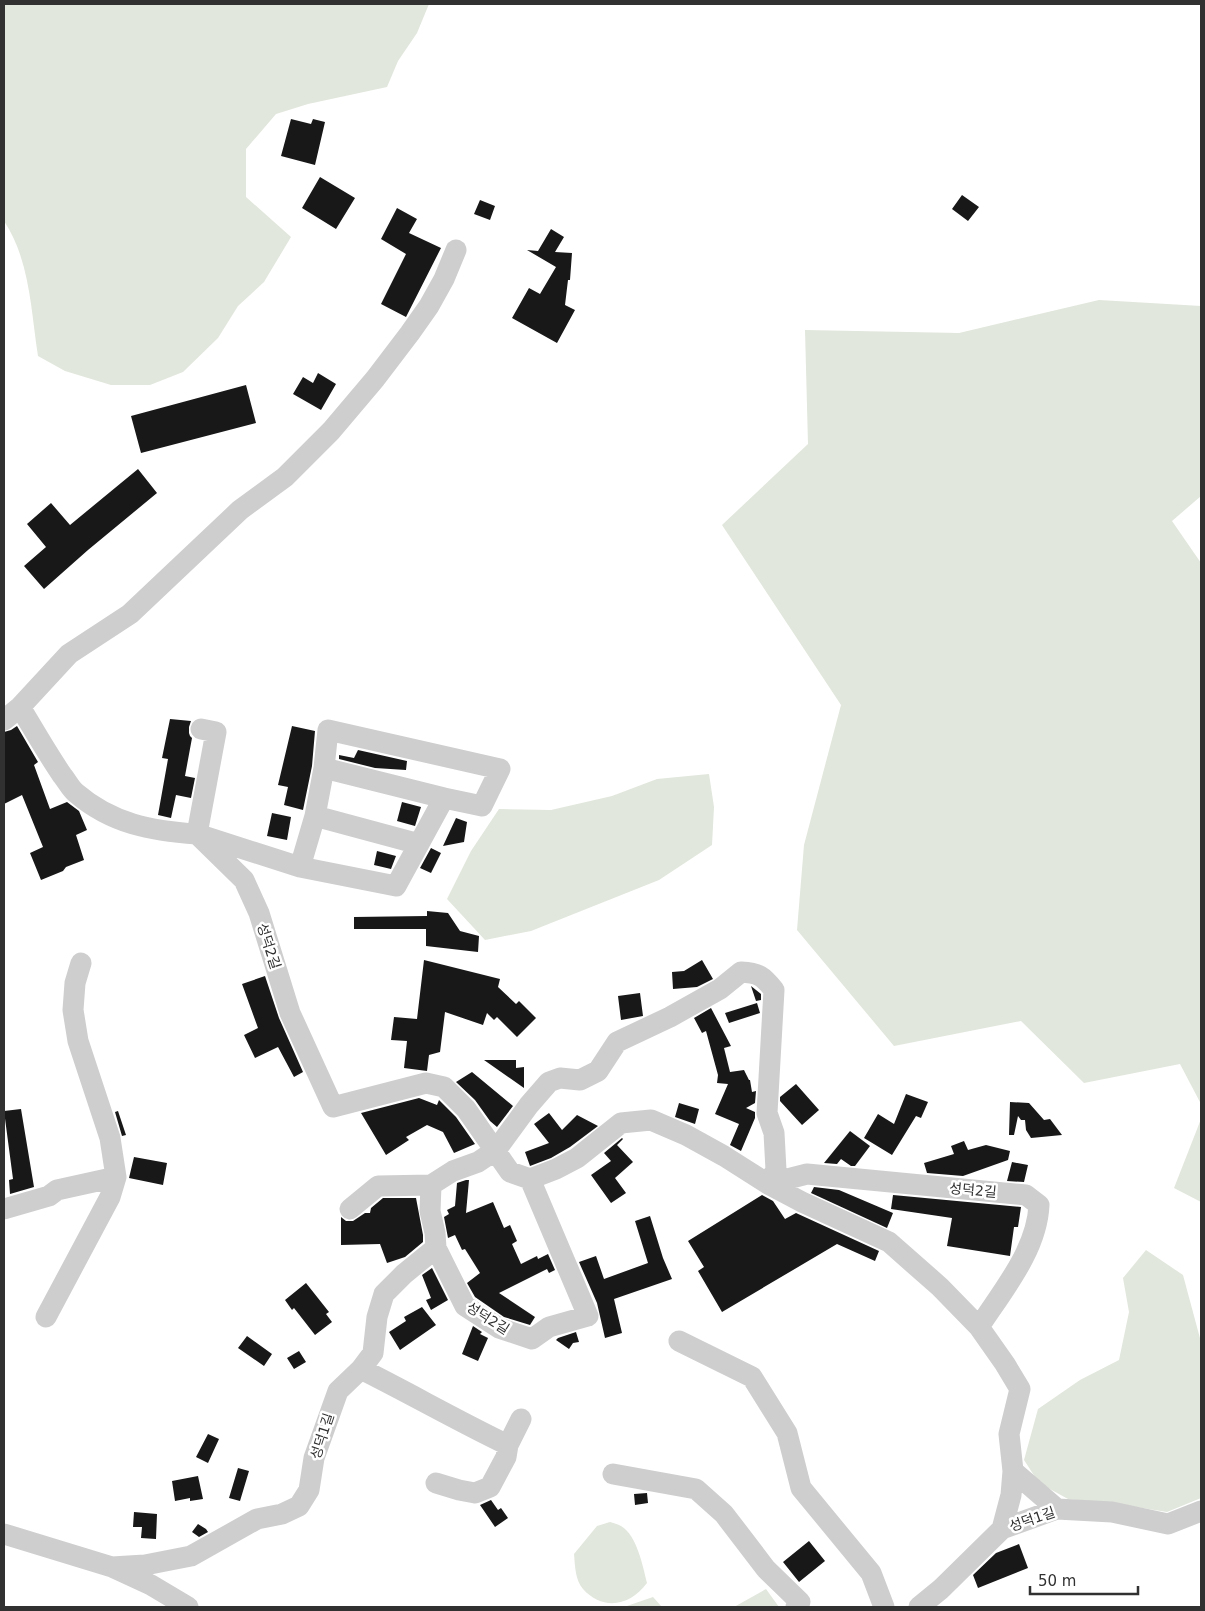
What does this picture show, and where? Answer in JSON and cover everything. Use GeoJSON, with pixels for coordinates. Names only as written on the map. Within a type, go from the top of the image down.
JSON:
{"type":"FeatureCollection","features":[{"type":"Feature","properties":{"kind":"street"},"geometry":{"type":"LineString","coordinates":[[444,798],[396,886],[300,866],[198,834],[172,832],[133,825],[101,811],[75,793],[12,713],[70,654],[130,614],[240,510],[286,477],[330,431],[410,333],[429,306],[444,279],[456,250]]}},
{"type":"Feature","properties":{"kind":"street"},"geometry":{"type":"LineString","coordinates":[[198,834],[216,732],[201,729]]}},
{"type":"Feature","properties":{"kind":"street"},"geometry":{"type":"LineString","coordinates":[[300,866],[315,816],[324,768],[328,730],[500,768],[482,806],[324,768]]}},
{"type":"Feature","properties":{"kind":"street"},"geometry":{"type":"LineString","coordinates":[[315,816],[419,844]]}},
{"type":"Feature","properties":{"kind":"street","name":"성덕2길"},"geometry":{"type":"LineString","coordinates":[[198,834],[244,880],[259,913],[290,1013],[333,1107],[426,1083],[444,1087],[466,1109],[510,1172],[530,1179],[588,1316],[549,1326],[532,1339],[499,1328],[465,1306],[436,1248],[430,1211],[432,1185]]}},
{"type":"Feature","properties":{"kind":"street"},"geometry":{"type":"LineString","coordinates":[[46,1317],[110,1197],[116,1177],[110,1138],[78,1041],[73,1010],[75,984],[81,963]]}},
{"type":"Feature","properties":{"kind":"street"},"geometry":{"type":"LineString","coordinates":[[350,1209],[378,1186],[432,1185],[453,1171],[478,1162],[496,1150],[529,1104],[549,1082],[560,1078],[580,1080],[598,1071],[617,1042],[670,1017],[720,989],[741,972],[754,973],[765,978],[774,990],[767,1113],[774,1133],[776,1170],[768,1184]]}},
{"type":"Feature","properties":{"kind":"street"},"geometry":{"type":"LineString","coordinates":[[530,1179],[577,1158],[622,1123],[651,1120],[686,1135],[802,1202],[890,1242],[940,1287],[979,1327],[1020,1389],[1009,1434],[1013,1471],[1011,1495],[1002,1530]]}},
{"type":"Feature","properties":{"kind":"street","name":"성덕2길"},"geometry":{"type":"LineString","coordinates":[[768,1184],[807,1174],[1026,1195],[1039,1205],[1038,1218],[1030,1245],[979,1327]]}},
{"type":"Feature","properties":{"kind":"street"},"geometry":{"type":"LineString","coordinates":[[4,1209],[49,1196],[58,1190],[116,1177]]}},
{"type":"Feature","properties":{"kind":"street","name":"성덕1길"},"geometry":{"type":"LineString","coordinates":[[112,1567],[145,1565],[191,1556],[256,1519],[282,1514],[299,1506],[309,1490],[314,1458],[338,1391],[361,1369],[373,1353],[377,1317],[384,1294],[404,1274],[436,1248]]}},
{"type":"Feature","properties":{"kind":"street"},"geometry":{"type":"LineString","coordinates":[[679,1341],[752,1377],[787,1433],[801,1488],[871,1574],[884,1607]]}},
{"type":"Feature","properties":{"kind":"street"},"geometry":{"type":"LineString","coordinates":[[361,1369],[431,1404],[461,1423],[508,1445]]}},
{"type":"Feature","properties":{"kind":"street"},"geometry":{"type":"LineString","coordinates":[[436,1483],[475,1493],[490,1487],[506,1456],[508,1445],[521,1419]]}},
{"type":"Feature","properties":{"kind":"street"},"geometry":{"type":"LineString","coordinates":[[1013,1471],[1057,1509]]}},
{"type":"Feature","properties":{"kind":"street"},"geometry":{"type":"LineString","coordinates":[[613,1474],[696,1488],[724,1514],[766,1569],[800,1602],[796,1607]]}},
{"type":"Feature","properties":{"kind":"street","name":"성덕1길"},"geometry":{"type":"LineString","coordinates":[[918,1607],[941,1588],[1002,1530],[1057,1509],[1112,1512],[1168,1524],[1201,1510]]}},
{"type":"Feature","properties":{"kind":"street","name":"성덕1길"},"geometry":{"type":"LineString","coordinates":[[4,1534],[112,1567],[151,1585],[188,1607]]}},
{"type":"Feature","properties":{"kind":"shaded area"},"geometry":{"type":"Polygon","coordinates":[[[4,4],[429,4],[417,33],[398,61],[387,87],[308,104],[276,114],[246,149],[246,197],[291,237],[264,282],[238,306],[218,338],[183,372],[150,385],[111,385],[65,371],[38,356],[24,269],[13,236],[4,221],[4,4]]]}},
{"type":"Feature","properties":{"kind":"shaded area"},"geometry":{"type":"Polygon","coordinates":[[[1099,300],[1201,306],[1201,496],[1172,521],[1201,563],[1201,1104],[1180,1064],[1084,1083],[1021,1021],[894,1046],[797,930],[804,845],[841,705],[722,525],[808,444],[805,330],[959,333],[1099,300]]]}},
{"type":"Feature","properties":{"kind":"shaded area"},"geometry":{"type":"Polygon","coordinates":[[[709,774],[714,807],[712,845],[659,880],[531,931],[485,940],[447,899],[471,851],[499,809],[551,810],[612,796],[657,779],[709,774]]]}},
{"type":"Feature","properties":{"kind":"shaded area"},"geometry":{"type":"Polygon","coordinates":[[[1201,1119],[1201,1202],[1174,1188],[1201,1119]]]}},
{"type":"Feature","properties":{"kind":"shaded area"},"geometry":{"type":"Polygon","coordinates":[[[1146,1250],[1183,1275],[1201,1342],[1201,1498],[1167,1512],[1068,1499],[1039,1483],[1024,1460],[1038,1409],[1080,1380],[1119,1360],[1129,1312],[1123,1278],[1146,1250]]]}},
{"type":"Feature","properties":{"kind":"shaded area"},"geometry":{"type":"Polygon","coordinates":[[[610,1522],[627,1530],[631,1536],[641,1560],[647,1583],[633,1597],[616,1603],[599,1601],[591,1596],[580,1585],[575,1568],[574,1554],[597,1526],[610,1522]]]}},
{"type":"Feature","properties":{"kind":"shaded area"},"geometry":{"type":"Polygon","coordinates":[[[766,1589],[779,1607],[734,1607],[766,1589]]]}},
{"type":"Feature","properties":{"kind":"shaded area"},"geometry":{"type":"Polygon","coordinates":[[[653,1597],[662,1607],[624,1607],[653,1597]]]}},
{"type":"Feature","properties":{"kind":"building"},"geometry":{"type":"Polygon","coordinates":[[[291,119],[311,124],[313,119],[325,122],[315,165],[281,156],[291,119]]]}},
{"type":"Feature","properties":{"kind":"building"},"geometry":{"type":"Polygon","coordinates":[[[320,177],[355,198],[336,229],[302,208],[320,177]]]}},
{"type":"Feature","properties":{"kind":"building"},"geometry":{"type":"Polygon","coordinates":[[[962,195],[979,207],[968,221],[952,209],[962,195]]]}},
{"type":"Feature","properties":{"kind":"building"},"geometry":{"type":"Polygon","coordinates":[[[480,200],[495,206],[490,220],[474,214],[480,200]]]}},
{"type":"Feature","properties":{"kind":"building"},"geometry":{"type":"Polygon","coordinates":[[[397,208],[417,219],[409,233],[441,248],[406,317],[381,304],[406,254],[381,239],[397,208]]]}},
{"type":"Feature","properties":{"kind":"building"},"geometry":{"type":"Polygon","coordinates":[[[551,229],[564,237],[555,252],[572,253],[570,280],[568,280],[565,305],[575,310],[557,343],[512,318],[529,288],[540,294],[556,267],[527,250],[538,251],[551,229]]]}},
{"type":"Feature","properties":{"kind":"building"},"geometry":{"type":"Polygon","coordinates":[[[318,373],[336,384],[321,410],[293,394],[303,377],[313,383],[318,373]]]}},
{"type":"Feature","properties":{"kind":"building"},"geometry":{"type":"Polygon","coordinates":[[[246,385],[256,423],[141,453],[131,416],[246,385]]]}},
{"type":"Feature","properties":{"kind":"building"},"geometry":{"type":"Polygon","coordinates":[[[138,469],[157,493],[44,589],[24,566],[46,547],[27,524],[51,503],[70,525],[138,469]]]}},
{"type":"Feature","properties":{"kind":"building"},"geometry":{"type":"Polygon","coordinates":[[[170,719],[191,721],[189,733],[192,738],[185,776],[195,778],[191,798],[176,795],[171,818],[158,815],[168,759],[162,758],[170,719]]]}},
{"type":"Feature","properties":{"kind":"building"},"geometry":{"type":"Polygon","coordinates":[[[17,726],[38,762],[34,765],[50,809],[67,802],[79,811],[87,830],[76,835],[84,860],[41,880],[30,853],[43,847],[22,795],[4,804],[4,732],[17,726]]]}},
{"type":"Feature","properties":{"kind":"building"},"geometry":{"type":"Polygon","coordinates":[[[292,726],[315,731],[312,766],[303,810],[284,805],[288,787],[278,785],[292,726]]]}},
{"type":"Feature","properties":{"kind":"building"},"geometry":{"type":"Polygon","coordinates":[[[358,750],[407,761],[406,770],[375,768],[339,759],[339,755],[354,758],[358,750]]]}},
{"type":"Feature","properties":{"kind":"building"},"geometry":{"type":"Polygon","coordinates":[[[402,802],[421,807],[415,826],[397,821],[402,802]]]}},
{"type":"Feature","properties":{"kind":"building"},"geometry":{"type":"Polygon","coordinates":[[[272,813],[291,817],[287,840],[267,836],[272,813]]]}},
{"type":"Feature","properties":{"kind":"building"},"geometry":{"type":"Polygon","coordinates":[[[456,818],[467,822],[464,842],[443,846],[456,818]]]}},
{"type":"Feature","properties":{"kind":"building"},"geometry":{"type":"Polygon","coordinates":[[[431,848],[441,853],[431,873],[420,868],[431,848]]]}},
{"type":"Feature","properties":{"kind":"building"},"geometry":{"type":"Polygon","coordinates":[[[377,851],[396,856],[391,869],[374,865],[377,851]]]}},
{"type":"Feature","properties":{"kind":"building"},"geometry":{"type":"Polygon","coordinates":[[[427,911],[448,913],[460,931],[479,936],[478,952],[426,946],[426,929],[354,929],[354,917],[427,916],[427,911]]]}},
{"type":"Feature","properties":{"kind":"building"},"geometry":{"type":"Polygon","coordinates":[[[424,960],[500,979],[498,987],[516,1004],[519,1001],[536,1018],[517,1037],[497,1017],[494,1020],[487,1013],[483,1025],[445,1012],[440,1052],[429,1055],[427,1071],[404,1068],[407,1041],[391,1040],[394,1017],[417,1019],[424,960]]]}},
{"type":"Feature","properties":{"kind":"building"},"geometry":{"type":"Polygon","coordinates":[[[702,960],[713,979],[697,987],[673,989],[672,972],[684,971],[702,960]]]}},
{"type":"Feature","properties":{"kind":"building"},"geometry":{"type":"Polygon","coordinates":[[[265,976],[279,1018],[303,1072],[294,1077],[278,1047],[255,1058],[244,1035],[258,1028],[242,984],[265,976]]]}},
{"type":"Feature","properties":{"kind":"building"},"geometry":{"type":"Polygon","coordinates":[[[751,986],[761,994],[761,1000],[756,1001],[751,986]]]}},
{"type":"Feature","properties":{"kind":"building"},"geometry":{"type":"Polygon","coordinates":[[[640,993],[643,1016],[621,1020],[618,996],[640,993]]]}},
{"type":"Feature","properties":{"kind":"building"},"geometry":{"type":"Polygon","coordinates":[[[757,1003],[760,1013],[729,1023],[725,1013],[757,1003]]]}},
{"type":"Feature","properties":{"kind":"building"},"geometry":{"type":"Polygon","coordinates":[[[711,1008],[731,1046],[724,1048],[730,1072],[744,1070],[750,1080],[752,1092],[756,1091],[755,1103],[746,1108],[755,1112],[755,1118],[741,1151],[730,1145],[739,1124],[715,1114],[728,1084],[717,1083],[718,1075],[706,1031],[702,1033],[694,1018],[711,1008]]]}},
{"type":"Feature","properties":{"kind":"building"},"geometry":{"type":"Polygon","coordinates":[[[484,1060],[516,1060],[516,1068],[524,1067],[524,1088],[484,1060]]]}},
{"type":"Feature","properties":{"kind":"building"},"geometry":{"type":"Polygon","coordinates":[[[472,1072],[513,1106],[497,1127],[490,1121],[475,1100],[456,1082],[472,1072]]]}},
{"type":"Feature","properties":{"kind":"building"},"geometry":{"type":"Polygon","coordinates":[[[796,1084],[819,1110],[802,1125],[780,1101],[780,1097],[796,1084]]]}},
{"type":"Feature","properties":{"kind":"building"},"geometry":{"type":"Polygon","coordinates":[[[906,1094],[928,1102],[921,1118],[916,1116],[892,1155],[864,1138],[878,1114],[894,1124],[906,1094]]]}},
{"type":"Feature","properties":{"kind":"building"},"geometry":{"type":"Polygon","coordinates":[[[419,1098],[437,1105],[439,1100],[456,1117],[475,1144],[454,1153],[443,1132],[427,1125],[406,1137],[409,1140],[386,1155],[361,1113],[419,1098]]]}},
{"type":"Feature","properties":{"kind":"building"},"geometry":{"type":"Polygon","coordinates":[[[1010,1102],[1029,1103],[1044,1120],[1050,1119],[1062,1135],[1031,1138],[1026,1130],[1025,1120],[1021,1120],[1018,1116],[1014,1135],[1009,1135],[1010,1102]]]}},
{"type":"Feature","properties":{"kind":"building"},"geometry":{"type":"Polygon","coordinates":[[[679,1103],[699,1109],[695,1124],[675,1117],[679,1103]]]}},
{"type":"Feature","properties":{"kind":"building"},"geometry":{"type":"Polygon","coordinates":[[[21,1109],[34,1187],[10,1194],[9,1180],[13,1179],[4,1111],[21,1109]]]}},
{"type":"Feature","properties":{"kind":"building"},"geometry":{"type":"Polygon","coordinates":[[[118,1111],[126,1135],[122,1136],[115,1112],[118,1111]]]}},
{"type":"Feature","properties":{"kind":"building"},"geometry":{"type":"Polygon","coordinates":[[[549,1113],[562,1130],[577,1115],[598,1126],[570,1147],[551,1158],[530,1166],[525,1152],[549,1143],[534,1124],[549,1113]]]}},
{"type":"Feature","properties":{"kind":"building"},"geometry":{"type":"Polygon","coordinates":[[[850,1131],[870,1146],[855,1166],[851,1166],[841,1159],[837,1164],[824,1163],[850,1131]]]}},
{"type":"Feature","properties":{"kind":"building"},"geometry":{"type":"Polygon","coordinates":[[[622,1138],[617,1145],[633,1162],[615,1178],[626,1193],[611,1203],[591,1175],[611,1161],[604,1153],[622,1138]]]}},
{"type":"Feature","properties":{"kind":"building"},"geometry":{"type":"Polygon","coordinates":[[[964,1141],[968,1150],[986,1145],[1010,1151],[1008,1160],[963,1176],[927,1173],[924,1163],[954,1154],[951,1146],[964,1141]]]}},
{"type":"Feature","properties":{"kind":"building"},"geometry":{"type":"Polygon","coordinates":[[[134,1157],[167,1163],[163,1185],[129,1178],[134,1157]]]}},
{"type":"Feature","properties":{"kind":"building"},"geometry":{"type":"Polygon","coordinates":[[[1012,1162],[1028,1165],[1024,1182],[1007,1181],[1012,1162]]]}},
{"type":"Feature","properties":{"kind":"building"},"geometry":{"type":"Polygon","coordinates":[[[469,1180],[466,1213],[493,1202],[504,1228],[510,1225],[517,1241],[512,1244],[521,1264],[537,1256],[538,1259],[548,1254],[555,1270],[549,1273],[547,1269],[499,1293],[535,1317],[530,1325],[504,1317],[475,1297],[467,1283],[480,1273],[465,1249],[462,1250],[455,1235],[448,1238],[444,1217],[449,1214],[447,1210],[455,1206],[457,1183],[469,1180]]]}},
{"type":"Feature","properties":{"kind":"building"},"geometry":{"type":"Polygon","coordinates":[[[814,1187],[839,1190],[893,1213],[887,1228],[811,1193],[814,1187]]]}},
{"type":"Feature","properties":{"kind":"building"},"geometry":{"type":"Polygon","coordinates":[[[762,1195],[773,1201],[785,1219],[796,1213],[879,1251],[875,1261],[837,1244],[722,1312],[698,1271],[704,1267],[688,1241],[762,1195]]]}},
{"type":"Feature","properties":{"kind":"building"},"geometry":{"type":"Polygon","coordinates":[[[893,1195],[1021,1207],[1018,1227],[1014,1227],[1010,1256],[947,1246],[952,1218],[891,1209],[893,1195]]]}},
{"type":"Feature","properties":{"kind":"building"},"geometry":{"type":"Polygon","coordinates":[[[383,1198],[416,1198],[423,1235],[423,1242],[405,1257],[387,1263],[380,1244],[341,1245],[341,1217],[346,1221],[353,1221],[365,1213],[370,1213],[371,1208],[383,1198]]]}},
{"type":"Feature","properties":{"kind":"building"},"geometry":{"type":"Polygon","coordinates":[[[650,1216],[663,1258],[672,1279],[614,1299],[622,1333],[605,1338],[597,1303],[579,1262],[596,1256],[604,1279],[648,1263],[635,1221],[650,1216]]]}},
{"type":"Feature","properties":{"kind":"building"},"geometry":{"type":"Polygon","coordinates":[[[432,1268],[448,1300],[431,1310],[426,1300],[431,1298],[422,1275],[432,1268]]]}},
{"type":"Feature","properties":{"kind":"building"},"geometry":{"type":"Polygon","coordinates":[[[306,1283],[329,1312],[326,1314],[332,1322],[315,1335],[294,1308],[292,1310],[285,1300],[306,1283]]]}},
{"type":"Feature","properties":{"kind":"building"},"geometry":{"type":"Polygon","coordinates":[[[422,1307],[436,1325],[400,1350],[389,1332],[406,1321],[404,1317],[422,1307]]]}},
{"type":"Feature","properties":{"kind":"building"},"geometry":{"type":"Polygon","coordinates":[[[473,1326],[482,1332],[480,1334],[488,1338],[478,1361],[462,1354],[473,1326]]]}},
{"type":"Feature","properties":{"kind":"building"},"geometry":{"type":"Polygon","coordinates":[[[576,1332],[579,1342],[573,1343],[569,1349],[556,1340],[558,1338],[576,1332]]]}},
{"type":"Feature","properties":{"kind":"building"},"geometry":{"type":"Polygon","coordinates":[[[247,1336],[272,1354],[264,1366],[238,1348],[247,1336]]]}},
{"type":"Feature","properties":{"kind":"building"},"geometry":{"type":"Polygon","coordinates":[[[299,1351],[306,1362],[294,1369],[287,1358],[299,1351]]]}},
{"type":"Feature","properties":{"kind":"building"},"geometry":{"type":"Polygon","coordinates":[[[208,1434],[219,1439],[208,1463],[196,1457],[208,1434]]]}},
{"type":"Feature","properties":{"kind":"building"},"geometry":{"type":"Polygon","coordinates":[[[238,1468],[249,1471],[240,1501],[229,1498],[238,1468]]]}},
{"type":"Feature","properties":{"kind":"building"},"geometry":{"type":"Polygon","coordinates":[[[198,1476],[203,1499],[190,1501],[190,1498],[175,1501],[172,1481],[198,1476]]]}},
{"type":"Feature","properties":{"kind":"building"},"geometry":{"type":"Polygon","coordinates":[[[647,1493],[648,1503],[635,1505],[634,1494],[647,1493]]]}},
{"type":"Feature","properties":{"kind":"building"},"geometry":{"type":"Polygon","coordinates":[[[491,1500],[498,1510],[501,1508],[508,1518],[495,1527],[480,1505],[491,1500]]]}},
{"type":"Feature","properties":{"kind":"building"},"geometry":{"type":"Polygon","coordinates":[[[134,1512],[157,1514],[156,1539],[141,1538],[142,1527],[133,1527],[134,1512]]]}},
{"type":"Feature","properties":{"kind":"building"},"geometry":{"type":"Polygon","coordinates":[[[198,1524],[208,1532],[199,1537],[192,1532],[198,1524]]]}},
{"type":"Feature","properties":{"kind":"building"},"geometry":{"type":"Polygon","coordinates":[[[809,1541],[825,1561],[799,1582],[783,1562],[809,1541]]]}},
{"type":"Feature","properties":{"kind":"building"},"geometry":{"type":"Polygon","coordinates":[[[1019,1544],[1028,1568],[978,1588],[973,1575],[996,1553],[1019,1544]]]}}]}
